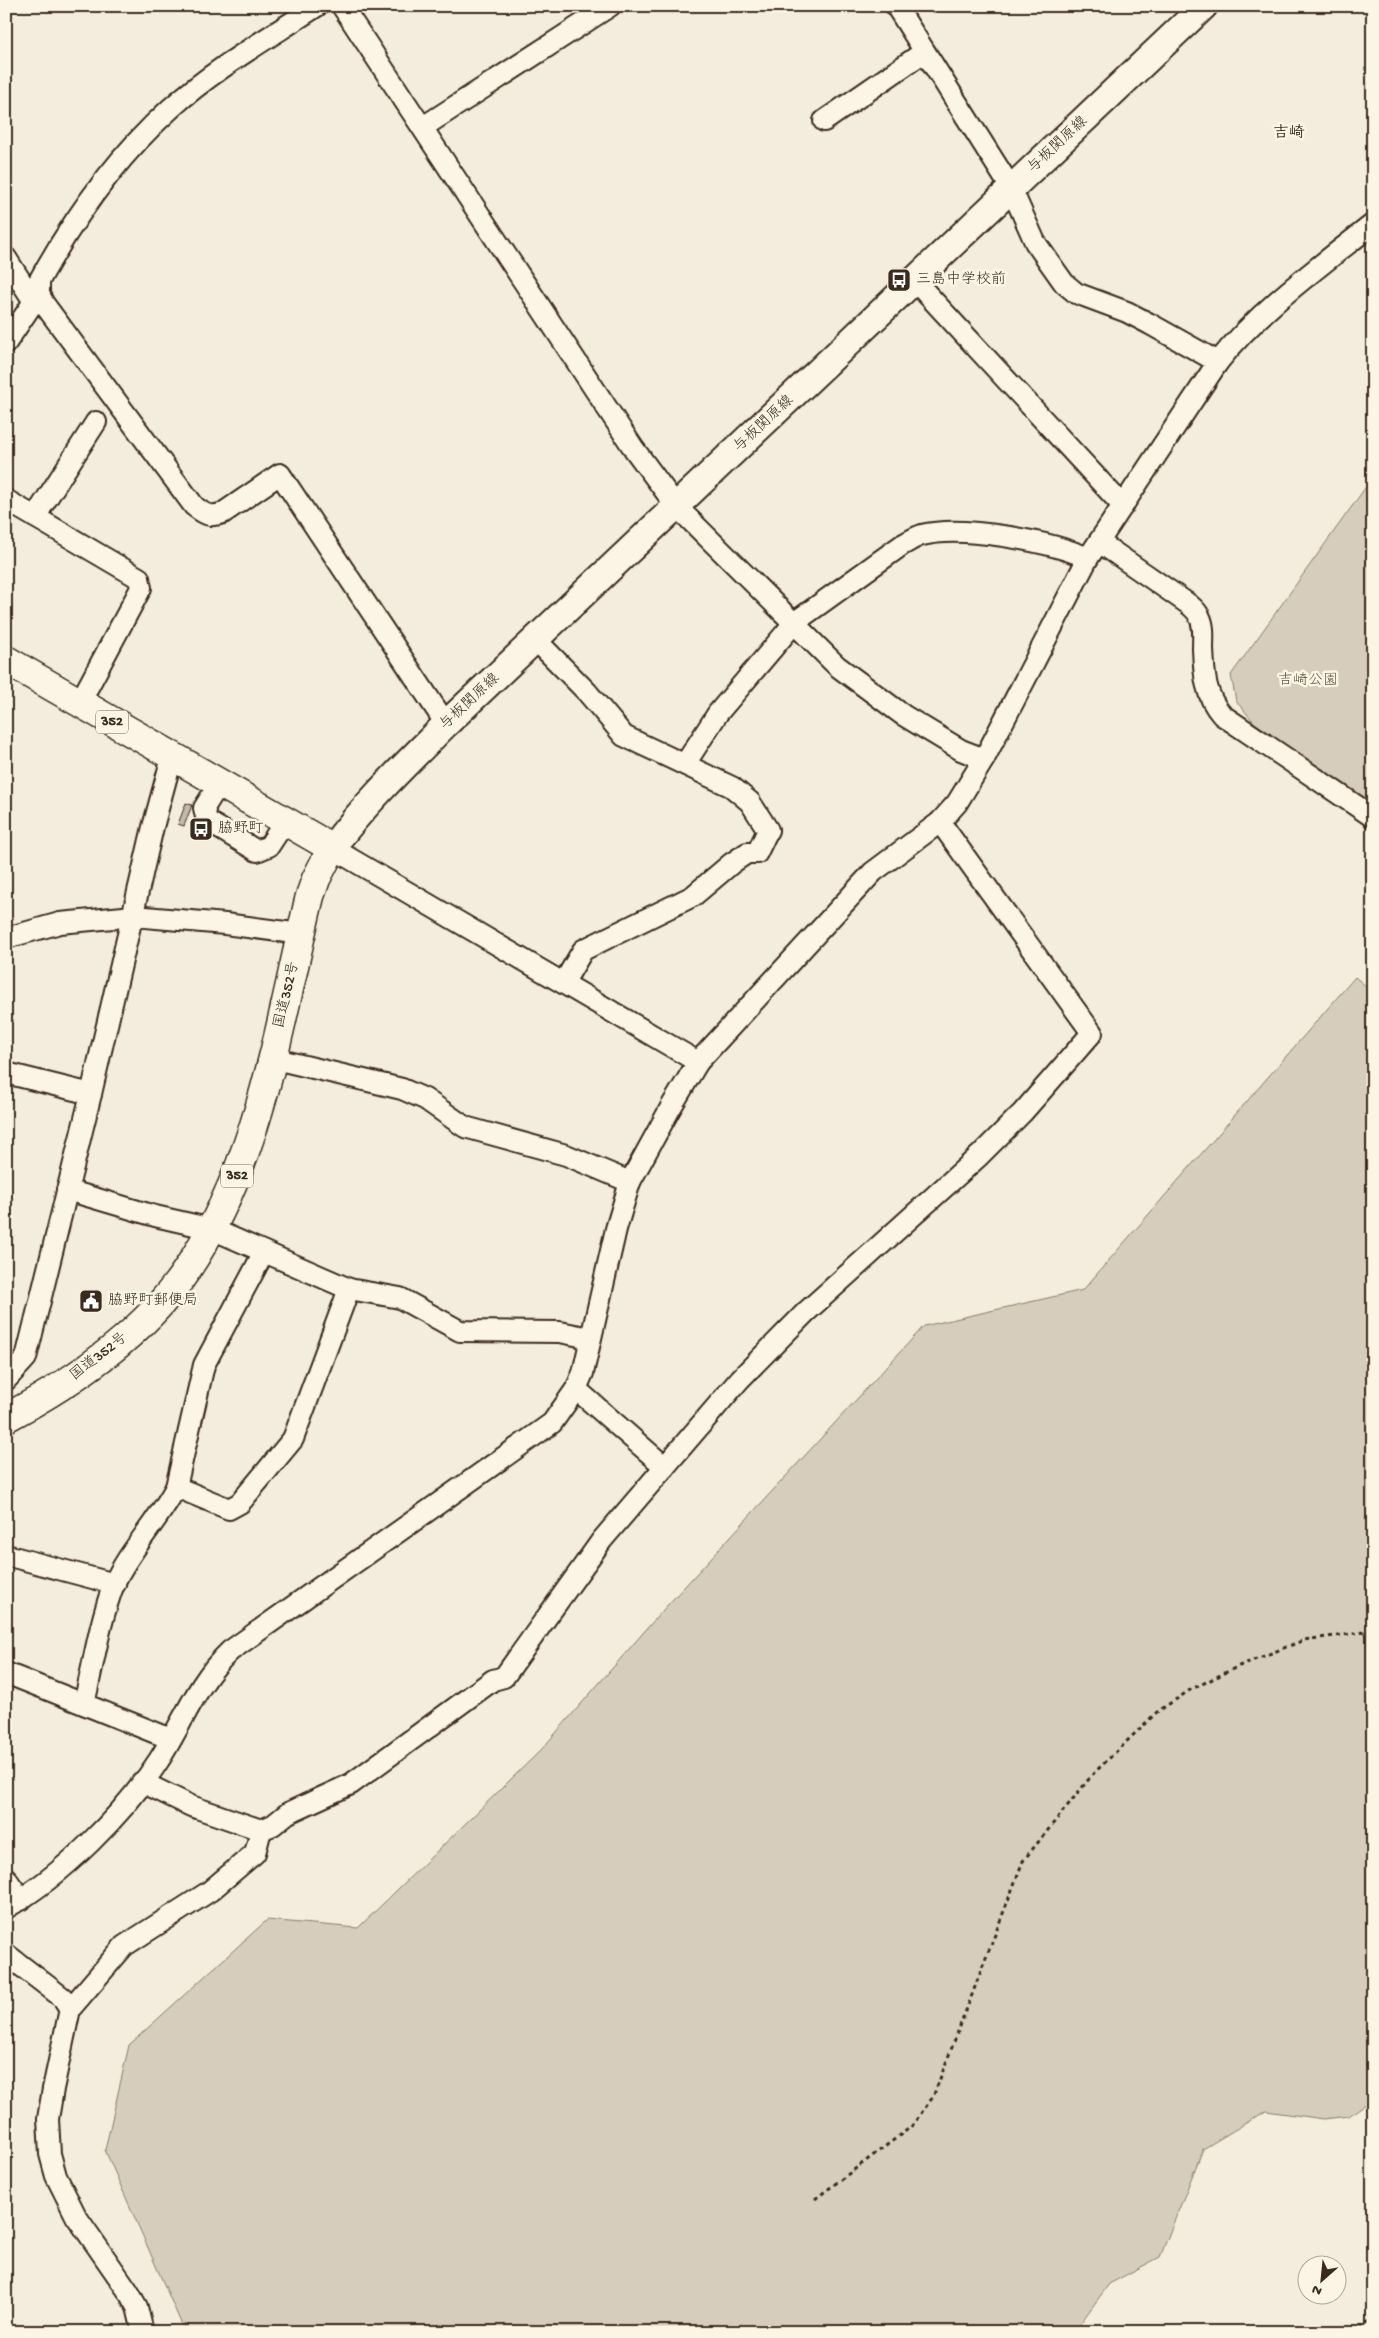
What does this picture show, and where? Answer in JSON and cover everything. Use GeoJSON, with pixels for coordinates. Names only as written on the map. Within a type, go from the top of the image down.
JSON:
{"type":"FeatureCollection","features":[{"type":"Feature","properties":{"kind":"highway","name":"352"},"geometry":{"type":"LineString","coordinates":[[6,660],[332,848]]}},
{"type":"Feature","properties":{"kind":"highway","name":"国道352号"},"geometry":{"type":"LineString","coordinates":[[6,1418],[71,1380],[128,1335],[159,1305],[186,1272],[212,1229],[223,1208],[251,1141],[316,879],[332,848]]}},
{"type":"Feature","properties":{"kind":"main road","name":"与板関原線"},"geometry":{"type":"LineString","coordinates":[[332,848],[380,789],[446,724],[1204,6]]}},
{"type":"Feature","properties":{"kind":"street"},"geometry":{"type":"LineString","coordinates":[[6,343],[36,297],[39,281],[84,208],[130,152],[170,109],[218,71],[317,6]]}},
{"type":"Feature","properties":{"kind":"street"},"geometry":{"type":"LineString","coordinates":[[342,6],[634,449],[677,507],[795,622],[837,666],[904,715],[961,750],[984,759]]}},
{"type":"Feature","properties":{"kind":"street"},"geometry":{"type":"LineString","coordinates":[[423,127],[610,6]]}},
{"type":"Feature","properties":{"kind":"street"},"geometry":{"type":"LineString","coordinates":[[896,6],[1011,188],[1035,242],[1064,283],[1076,293],[1142,320],[1218,362]]}},
{"type":"Feature","properties":{"kind":"street"},"geometry":{"type":"LineString","coordinates":[[824,121],[924,52]]}},
{"type":"Feature","properties":{"kind":"street"},"geometry":{"type":"LineString","coordinates":[[6,1878],[13,1904],[72,1860],[107,1824],[142,1782],[171,1739],[203,1682],[230,1651],[552,1423],[576,1389],[583,1373],[616,1229],[630,1182],[670,1107],[698,1062],[873,872],[940,822],[958,803],[984,759],[1093,550],[1218,362],[1264,314],[1373,224]]}},
{"type":"Feature","properties":{"kind":"street"},"geometry":{"type":"LineString","coordinates":[[6,258],[50,312],[194,506],[204,514],[214,516],[222,514],[280,474],[446,724]]}},
{"type":"Feature","properties":{"kind":"street"},"geometry":{"type":"LineString","coordinates":[[914,280],[1123,506]]}},
{"type":"Feature","properties":{"kind":"street"},"geometry":{"type":"LineString","coordinates":[[35,517],[96,422]]}},
{"type":"Feature","properties":{"kind":"street"},"geometry":{"type":"LineString","coordinates":[[6,500],[139,578],[141,588],[80,702]]}},
{"type":"Feature","properties":{"kind":"street"},"geometry":{"type":"LineString","coordinates":[[685,764],[718,713],[795,622],[902,545],[921,536],[939,532],[1004,537],[1068,549],[1093,550],[1187,603],[1198,614],[1202,624],[1204,676],[1213,705],[1222,715],[1373,817]]}},
{"type":"Feature","properties":{"kind":"street"},"geometry":{"type":"LineString","coordinates":[[536,640],[587,692],[624,736],[732,787],[750,802],[768,830],[757,853],[748,853],[732,863],[693,896],[583,950],[564,982]]}},
{"type":"Feature","properties":{"kind":"street"},"geometry":{"type":"LineString","coordinates":[[6,1380],[28,1367],[67,1190],[92,1094],[153,827],[172,757]]}},
{"type":"Feature","properties":{"kind":"street"},"geometry":{"type":"LineString","coordinates":[[219,784],[204,808],[207,821],[257,851],[269,846],[286,820]]}},
{"type":"Feature","properties":{"kind":"street"},"geometry":{"type":"LineString","coordinates":[[142,1782],[191,1806],[261,1830],[273,1825],[288,1813],[351,1784],[493,1680],[504,1677],[529,1645],[602,1540],[740,1379],[806,1312],[979,1156],[1023,1112],[1092,1034],[940,822]]}},
{"type":"Feature","properties":{"kind":"street"},"geometry":{"type":"LineString","coordinates":[[332,848],[698,1062]]}},
{"type":"Feature","properties":{"kind":"street"},"geometry":{"type":"LineString","coordinates":[[6,938],[60,923],[134,916],[225,924],[301,934]]}},
{"type":"Feature","properties":{"kind":"street"},"geometry":{"type":"LineString","coordinates":[[272,1058],[402,1089],[425,1099],[465,1127],[566,1155],[630,1182]]}},
{"type":"Feature","properties":{"kind":"street"},"geometry":{"type":"LineString","coordinates":[[6,1074],[92,1094]]}},
{"type":"Feature","properties":{"kind":"street"},"geometry":{"type":"LineString","coordinates":[[67,1190],[155,1216],[212,1229],[349,1289],[400,1298],[460,1331],[560,1332],[590,1338]]}},
{"type":"Feature","properties":{"kind":"street"},"geometry":{"type":"LineString","coordinates":[[84,1704],[115,1584],[166,1507],[176,1487],[204,1365],[264,1252]]}},
{"type":"Feature","properties":{"kind":"street"},"geometry":{"type":"LineString","coordinates":[[176,1487],[229,1509],[240,1503],[293,1439],[349,1289]]}},
{"type":"Feature","properties":{"kind":"street"},"geometry":{"type":"LineString","coordinates":[[576,1389],[665,1467]]}},
{"type":"Feature","properties":{"kind":"street"},"geometry":{"type":"LineString","coordinates":[[6,1555],[115,1584]]}},
{"type":"Feature","properties":{"kind":"street"},"geometry":{"type":"LineString","coordinates":[[6,1673],[171,1739]]}},
{"type":"Feature","properties":{"kind":"street"},"geometry":{"type":"LineString","coordinates":[[144,2332],[137,2307],[128,2290],[76,2216],[56,2176],[50,2154],[48,2119],[50,2104],[70,2009],[124,1946],[210,1891],[255,1853],[261,1830]]}},
{"type":"Feature","properties":{"kind":"street"},"geometry":{"type":"LineString","coordinates":[[6,1954],[63,1998],[70,2009]]}},
{"type":"Feature","properties":{"kind":"path"},"geometry":{"type":"LineString","coordinates":[[815,2198],[911,2127],[932,2097],[1023,1861],[1093,1774],[1130,1736],[1157,1712],[1190,1690],[1239,1666],[1304,1640],[1373,1631]]}},
{"type":"Feature","properties":{"kind":"path"},"geometry":{"type":"LineString","coordinates":[[1353,2332],[1373,2319]]}},
{"type":"Feature","properties":{"kind":"green space","name":"吉崎公園"},"geometry":{"type":"Polygon","coordinates":[[[1373,477],[1373,805],[1259,728],[1236,701],[1231,675],[1373,477]]]}},
{"type":"Feature","properties":{"kind":"green space"},"geometry":{"type":"Polygon","coordinates":[[[1355,977],[1373,992],[1372,2099],[1349,2116],[1324,2119],[1266,2111],[1203,2149],[1160,2257],[1109,2284],[1074,2332],[185,2332],[105,2150],[129,2045],[267,1920],[358,1928],[541,1750],[663,1610],[924,1326],[1083,1290],[1355,977]]]}},
{"type":"Feature","properties":{"kind":"building"},"geometry":{"type":"Polygon","coordinates":[[[186,803],[192,805],[184,826],[178,824],[186,803]]]}},
{"type":"Feature","properties":{"kind":"place","name":"三島中学校前"},"geometry":{"type":"Point","coordinates":[899,280]}},
{"type":"Feature","properties":{"kind":"place","name":"脇野町"},"geometry":{"type":"Point","coordinates":[201,829]}},
{"type":"Feature","properties":{"kind":"place","name":"脇野町郵便局"},"geometry":{"type":"Point","coordinates":[91,1301]}},
{"type":"Feature","properties":{"kind":"district","name":"吉崎"},"geometry":{"type":"Point","coordinates":[1289,134]}}]}
